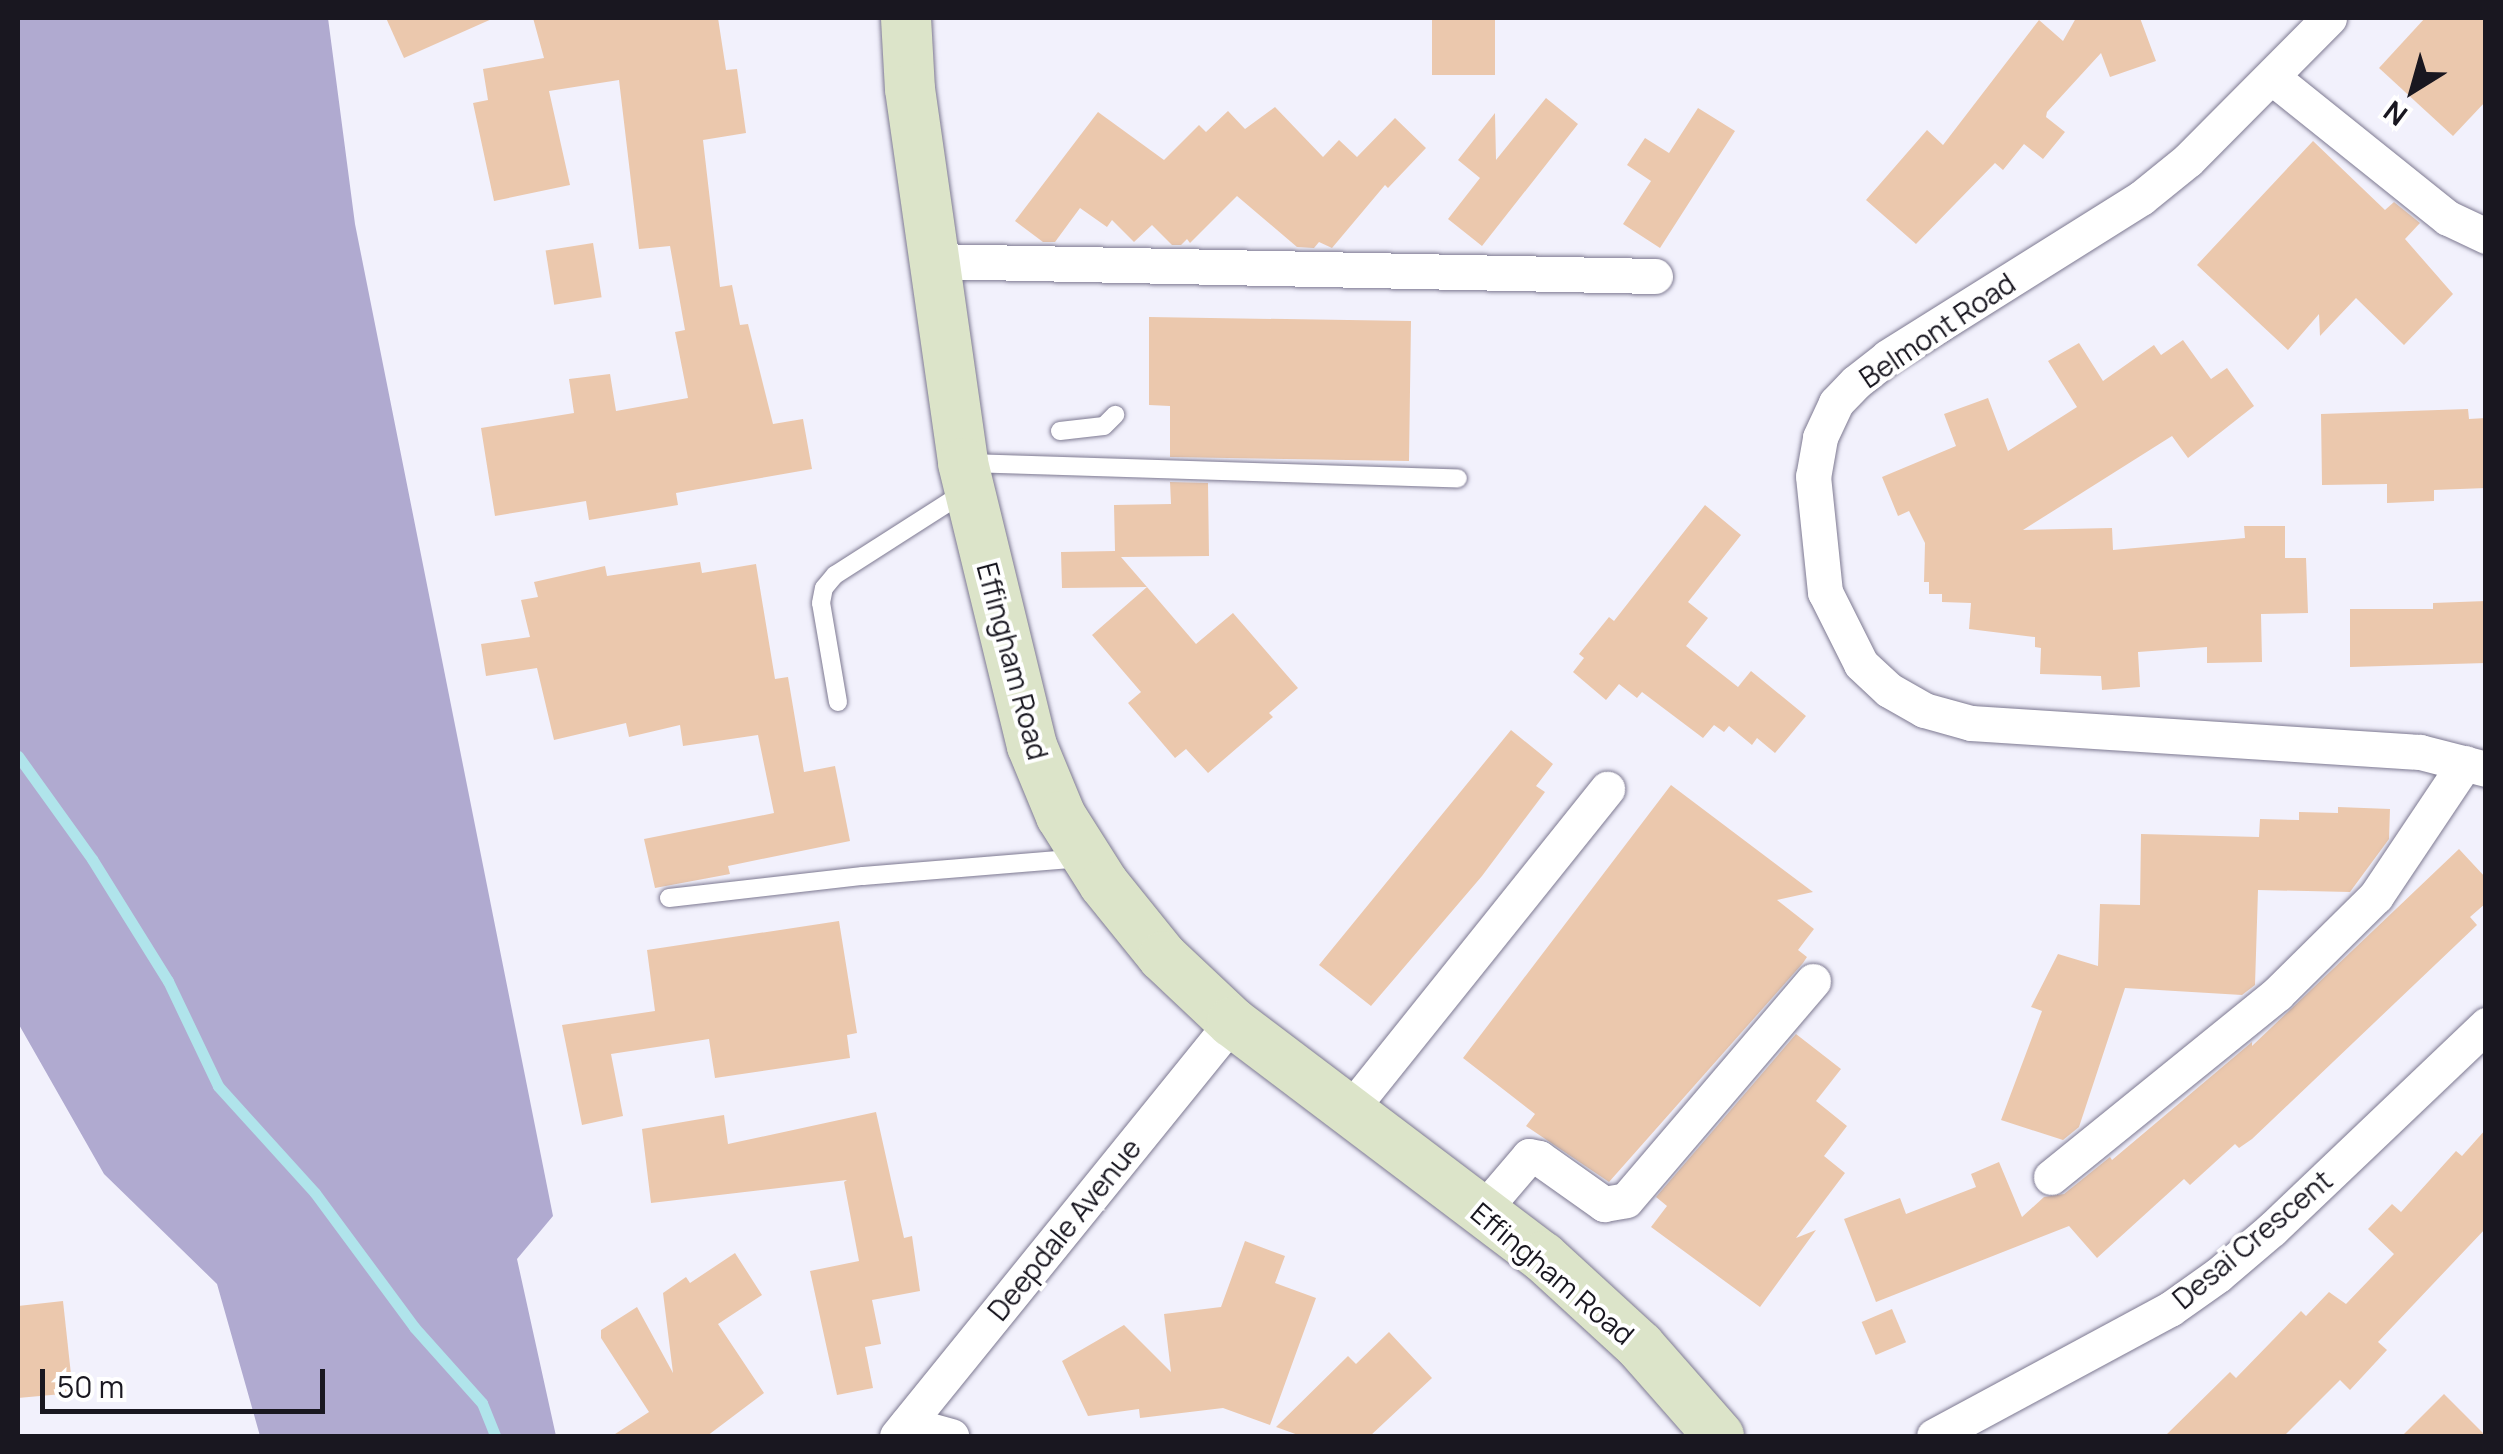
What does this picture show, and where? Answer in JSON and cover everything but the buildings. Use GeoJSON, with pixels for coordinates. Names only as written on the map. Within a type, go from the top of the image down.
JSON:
{"type":"FeatureCollection","features":[{"type":"Feature","properties":{"kind":"street","name":"Effingham Road"},"geometry":{"type":"LineString","coordinates":[[906,18],[933,261],[966,476],[1032,746],[1062,816],[1087,858],[1163,957],[1232,1022],[1543,1258],[1640,1346],[1720,1436]]}},
{"type":"Feature","properties":{"kind":"street","name":"Belmont Road"},"geometry":{"type":"LineString","coordinates":[[2329,18],[2188,160],[2141,198],[1888,357],[1846,392],[1820,438],[1812,476],[1825,592],[1861,664],[1889,690],[1924,710],[1971,723],[2420,752],[2476,766]]}},
{"type":"Feature","properties":{"kind":"street"},"geometry":{"type":"LineString","coordinates":[[2273,78],[2448,218],[2486,236]]}},
{"type":"Feature","properties":{"kind":"street"},"geometry":{"type":"LineString","coordinates":[[933,261],[1655,276]]}},
{"type":"Feature","properties":{"kind":"street"},"geometry":{"type":"LineString","coordinates":[[2051,1177],[2277,994],[2376,896],[2476,766]]}},
{"type":"Feature","properties":{"kind":"street"},"geometry":{"type":"LineString","coordinates":[[1349,1111],[1607,789]]}},
{"type":"Feature","properties":{"kind":"street"},"geometry":{"type":"LineString","coordinates":[[1482,1212],[1522,1160],[1532,1156],[1604,1204],[1626,1200],[1813,981]]}},
{"type":"Feature","properties":{"kind":"street","name":"Deepdale Avenue"},"geometry":{"type":"LineString","coordinates":[[902,1430],[1232,1022]]}},
{"type":"Feature","properties":{"kind":"street","name":"Desai Crescent"},"geometry":{"type":"LineString","coordinates":[[1934,1436],[2170,1309],[2218,1275],[2272,1229],[2486,1026]]}},
{"type":"Feature","properties":{"kind":"street"},"geometry":{"type":"LineString","coordinates":[[902,1430],[951,1436]]}},
{"type":"Feature","properties":{"kind":"lane"},"geometry":{"type":"LineString","coordinates":[[1060,430],[1104,426],[1116,415]]}},
{"type":"Feature","properties":{"kind":"lane"},"geometry":{"type":"LineString","coordinates":[[838,702],[821,603],[824,588],[966,476],[1458,478]]}},
{"type":"Feature","properties":{"kind":"lane"},"geometry":{"type":"LineString","coordinates":[[669,898],[863,876],[1087,858]]}},
{"type":"Feature","properties":{"kind":"shaded area"},"geometry":{"type":"Polygon","coordinates":[[[18,18],[328,18],[355,224],[553,1216],[517,1259],[556,1436],[260,1436],[217,1284],[104,1174],[18,1023],[18,18]]]}},
{"type":"Feature","properties":{"kind":"waterway"},"geometry":{"type":"LineString","coordinates":[[18,756],[92,859],[168,981],[218,1086],[315,1193],[414,1327],[482,1403],[495,1436]]}}]}
